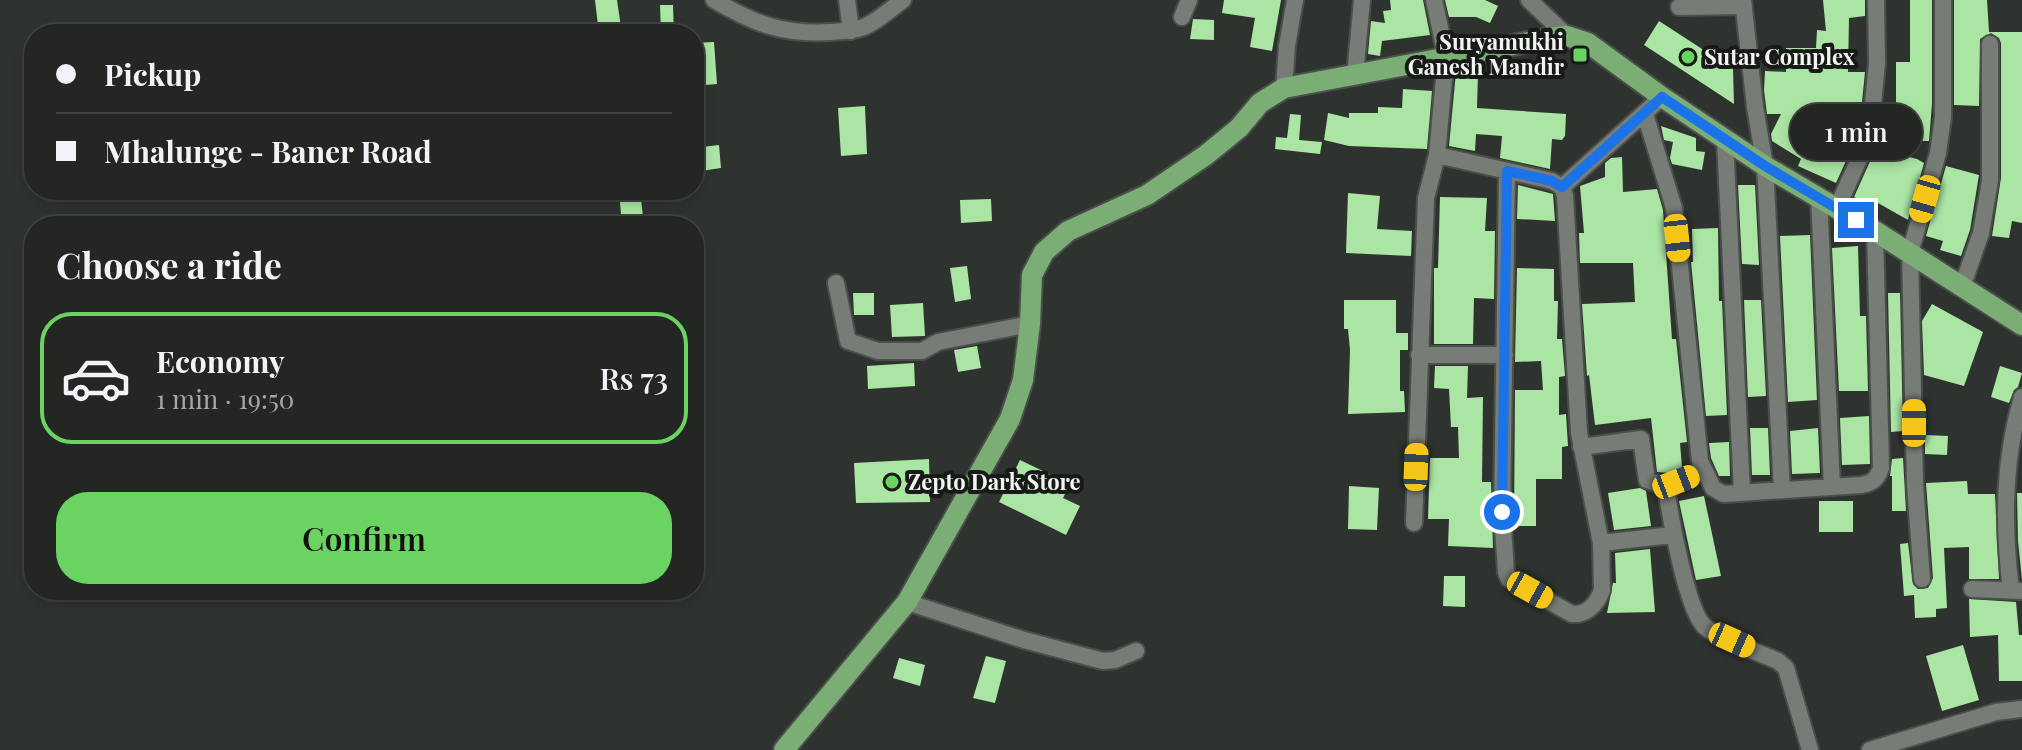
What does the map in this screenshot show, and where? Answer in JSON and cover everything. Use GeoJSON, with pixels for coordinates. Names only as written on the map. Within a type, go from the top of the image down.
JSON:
{"type":"FeatureCollection","features":[{"type":"Feature","properties":{"kind":"main road"},"geometry":{"type":"LineString","coordinates":[[784,750],[907,602],[1010,419],[1023,380],[1032,275],[1044,252],[1068,231],[1147,195],[1206,155],[1239,128],[1260,103],[1284,88],[1567,36],[1588,43],[1765,166],[1875,231],[2022,325]]}},
{"type":"Feature","properties":{"kind":"street"},"geometry":{"type":"LineString","coordinates":[[714,0],[778,30],[807,33],[851,31],[867,26],[903,0]]}},
{"type":"Feature","properties":{"kind":"street"},"geometry":{"type":"LineString","coordinates":[[847,0],[851,31]]}},
{"type":"Feature","properties":{"kind":"street"},"geometry":{"type":"LineString","coordinates":[[1182,17],[1189,0]]}},
{"type":"Feature","properties":{"kind":"street"},"geometry":{"type":"LineString","coordinates":[[1284,88],[1295,0]]}},
{"type":"Feature","properties":{"kind":"street"},"geometry":{"type":"LineString","coordinates":[[1355,76],[1362,0]]}},
{"type":"Feature","properties":{"kind":"street"},"geometry":{"type":"LineString","coordinates":[[1414,523],[1426,198],[1437,155],[1446,56],[1434,0]]}},
{"type":"Feature","properties":{"kind":"street"},"geometry":{"type":"LineString","coordinates":[[1529,0],[1567,36]]}},
{"type":"Feature","properties":{"kind":"street"},"geometry":{"type":"LineString","coordinates":[[1837,208],[1870,135],[1877,63],[1876,0]]}},
{"type":"Feature","properties":{"kind":"street"},"geometry":{"type":"LineString","coordinates":[[1922,579],[1915,485],[1910,253],[1938,153],[1943,117],[1943,0]]}},
{"type":"Feature","properties":{"kind":"street"},"geometry":{"type":"LineString","coordinates":[[1679,7],[1743,3],[1765,166],[1782,490]]}},
{"type":"Feature","properties":{"kind":"street"},"geometry":{"type":"LineString","coordinates":[[1962,287],[1981,233],[1990,181],[1990,44]]}},
{"type":"Feature","properties":{"kind":"street"},"geometry":{"type":"LineString","coordinates":[[1562,187],[1662,97]]}},
{"type":"Feature","properties":{"kind":"street"},"geometry":{"type":"LineString","coordinates":[[1645,114],[1674,208],[1698,451],[1703,472],[1713,488],[1723,494],[1872,483],[1878,477],[1881,468],[1875,231]]}},
{"type":"Feature","properties":{"kind":"street"},"geometry":{"type":"LineString","coordinates":[[1725,140],[1742,492]]}},
{"type":"Feature","properties":{"kind":"street"},"geometry":{"type":"LineString","coordinates":[[1437,155],[1552,181],[1562,187],[1565,196],[1581,447],[1601,543],[1602,590],[1588,611],[1580,614],[1572,614],[1509,579],[1506,572],[1502,512],[1507,171]]}},
{"type":"Feature","properties":{"kind":"street"},"geometry":{"type":"LineString","coordinates":[[1819,197],[1832,487]]}},
{"type":"Feature","properties":{"kind":"street"},"geometry":{"type":"LineString","coordinates":[[836,283],[848,341],[878,351],[922,351],[938,342],[1030,324]]}},
{"type":"Feature","properties":{"kind":"street"},"geometry":{"type":"LineString","coordinates":[[1419,355],[1505,355]]}},
{"type":"Feature","properties":{"kind":"street"},"geometry":{"type":"LineString","coordinates":[[1972,589],[2016,591],[2005,530],[2005,493],[2015,419],[2022,397]]}},
{"type":"Feature","properties":{"kind":"street"},"geometry":{"type":"LineString","coordinates":[[1581,447],[1641,439],[1647,480],[1670,488]]}},
{"type":"Feature","properties":{"kind":"street"},"geometry":{"type":"LineString","coordinates":[[1703,472],[1676,482],[1667,494],[1672,535],[1697,615],[1702,625],[1778,661],[1786,668],[1810,750]]}},
{"type":"Feature","properties":{"kind":"street"},"geometry":{"type":"LineString","coordinates":[[1601,543],[1672,535]]}},
{"type":"Feature","properties":{"kind":"street"},"geometry":{"type":"LineString","coordinates":[[907,602],[1024,640],[1103,661],[1115,660],[1136,651]]}},
{"type":"Feature","properties":{"kind":"street"},"geometry":{"type":"LineString","coordinates":[[1870,750],[1996,712],[2022,709]]}},
{"type":"Feature","properties":{"kind":"building"},"geometry":{"type":"Polygon","coordinates":[[[595,0],[617,0],[621,24],[598,24],[595,0]]]}},
{"type":"Feature","properties":{"kind":"building"},"geometry":{"type":"Polygon","coordinates":[[[1224,0],[1281,0],[1272,51],[1250,47],[1255,18],[1222,13],[1224,0]]]}},
{"type":"Feature","properties":{"kind":"building"},"geometry":{"type":"Polygon","coordinates":[[[1390,0],[1423,0],[1430,35],[1382,41],[1380,56],[1368,54],[1371,21],[1385,23],[1383,11],[1391,10],[1390,0]]]}},
{"type":"Feature","properties":{"kind":"building"},"geometry":{"type":"Polygon","coordinates":[[[1445,0],[1485,0],[1498,6],[1490,23],[1476,17],[1449,17],[1445,0]]]}},
{"type":"Feature","properties":{"kind":"building"},"geometry":{"type":"Polygon","coordinates":[[[1823,0],[1865,0],[1865,16],[1849,18],[1848,72],[1865,72],[1859,132],[1836,183],[1798,166],[1801,159],[1772,141],[1771,134],[1781,114],[1767,114],[1764,90],[1765,71],[1786,72],[1786,48],[1816,48],[1817,30],[1826,31],[1823,0]]]}},
{"type":"Feature","properties":{"kind":"building"},"geometry":{"type":"Polygon","coordinates":[[[1910,0],[1932,0],[1929,141],[1880,141],[1883,112],[1896,112],[1896,62],[1910,62],[1910,0]]]}},
{"type":"Feature","properties":{"kind":"building"},"geometry":{"type":"Polygon","coordinates":[[[1954,0],[1987,0],[1989,32],[2022,32],[2022,223],[2012,221],[2009,238],[1992,236],[2001,178],[2001,43],[1991,33],[1980,39],[1979,106],[1954,105],[1954,0]]]}},
{"type":"Feature","properties":{"kind":"building"},"geometry":{"type":"Polygon","coordinates":[[[660,5],[673,5],[674,24],[661,24],[660,5]]]}},
{"type":"Feature","properties":{"kind":"building"},"geometry":{"type":"Polygon","coordinates":[[[1193,19],[1214,20],[1214,40],[1190,39],[1193,19]]]}},
{"type":"Feature","properties":{"kind":"building","name":"Sutar Complex"},"geometry":{"type":"Polygon","coordinates":[[[1659,21],[1733,69],[1734,104],[1644,45],[1659,21]]]}},
{"type":"Feature","properties":{"kind":"building"},"geometry":{"type":"Polygon","coordinates":[[[704,42],[714,42],[717,84],[704,85],[704,42]]]}},
{"type":"Feature","properties":{"kind":"building"},"geometry":{"type":"Polygon","coordinates":[[[1456,72],[1478,74],[1477,108],[1566,114],[1565,136],[1562,140],[1552,139],[1550,169],[1500,158],[1502,136],[1476,134],[1475,151],[1449,146],[1456,72]]]}},
{"type":"Feature","properties":{"kind":"building"},"geometry":{"type":"Polygon","coordinates":[[[1403,89],[1432,91],[1427,149],[1349,146],[1324,140],[1328,113],[1349,118],[1349,113],[1378,113],[1378,107],[1402,108],[1403,89]]]}},
{"type":"Feature","properties":{"kind":"building"},"geometry":{"type":"Polygon","coordinates":[[[865,106],[867,154],[841,156],[838,108],[865,106]]]}},
{"type":"Feature","properties":{"kind":"building"},"geometry":{"type":"Polygon","coordinates":[[[1290,114],[1301,115],[1299,140],[1322,142],[1320,154],[1275,149],[1276,137],[1287,138],[1290,114]]]}},
{"type":"Feature","properties":{"kind":"building"},"geometry":{"type":"Polygon","coordinates":[[[1661,126],[1696,138],[1696,151],[1705,152],[1702,170],[1672,164],[1673,142],[1664,140],[1661,126]]]}},
{"type":"Feature","properties":{"kind":"building"},"geometry":{"type":"Polygon","coordinates":[[[719,145],[721,168],[704,171],[704,147],[719,145]]]}},
{"type":"Feature","properties":{"kind":"building"},"geometry":{"type":"Polygon","coordinates":[[[1876,148],[1924,163],[1908,220],[1878,203],[1875,208],[1854,197],[1876,148]]]}},
{"type":"Feature","properties":{"kind":"building"},"geometry":{"type":"Polygon","coordinates":[[[1622,157],[1623,192],[1657,189],[1663,210],[1672,339],[1676,339],[1687,442],[1680,443],[1682,468],[1670,473],[1657,472],[1651,418],[1595,425],[1587,376],[1582,304],[1635,302],[1633,263],[1580,263],[1579,233],[1584,233],[1580,186],[1605,177],[1605,163],[1611,158],[1622,157]]]}},
{"type":"Feature","properties":{"kind":"building"},"geometry":{"type":"Polygon","coordinates":[[[1946,166],[1979,175],[1970,230],[1961,256],[1940,250],[1943,241],[1926,236],[1946,166]]]}},
{"type":"Feature","properties":{"kind":"building"},"geometry":{"type":"Polygon","coordinates":[[[1518,185],[1553,194],[1555,221],[1517,219],[1518,185]]]}},
{"type":"Feature","properties":{"kind":"building"},"geometry":{"type":"Polygon","coordinates":[[[1738,185],[1755,185],[1759,265],[1742,264],[1738,185]]]}},
{"type":"Feature","properties":{"kind":"building"},"geometry":{"type":"Polygon","coordinates":[[[1348,193],[1380,196],[1377,229],[1412,231],[1411,256],[1346,253],[1348,193]]]}},
{"type":"Feature","properties":{"kind":"building"},"geometry":{"type":"Polygon","coordinates":[[[1440,197],[1487,198],[1485,231],[1495,231],[1494,299],[1474,298],[1473,344],[1434,344],[1434,268],[1438,268],[1440,197]]]}},
{"type":"Feature","properties":{"kind":"building"},"geometry":{"type":"Polygon","coordinates":[[[991,199],[992,221],[961,223],[960,200],[991,199]]]}},
{"type":"Feature","properties":{"kind":"building"},"geometry":{"type":"Polygon","coordinates":[[[620,200],[641,200],[643,216],[621,216],[620,200]]]}},
{"type":"Feature","properties":{"kind":"building"},"geometry":{"type":"Polygon","coordinates":[[[1718,228],[1719,301],[1722,301],[1727,415],[1706,416],[1691,262],[1692,229],[1718,228]]]}},
{"type":"Feature","properties":{"kind":"building"},"geometry":{"type":"Polygon","coordinates":[[[1810,235],[1817,400],[1788,402],[1780,236],[1810,235]]]}},
{"type":"Feature","properties":{"kind":"building"},"geometry":{"type":"Polygon","coordinates":[[[1858,246],[1860,316],[1866,316],[1868,391],[1839,391],[1832,248],[1858,246]]]}},
{"type":"Feature","properties":{"kind":"building"},"geometry":{"type":"Polygon","coordinates":[[[967,266],[971,299],[955,302],[950,268],[967,266]]]}},
{"type":"Feature","properties":{"kind":"building"},"geometry":{"type":"Polygon","coordinates":[[[1517,268],[1554,269],[1554,301],[1558,301],[1557,339],[1562,339],[1565,376],[1559,377],[1559,415],[1566,414],[1568,446],[1562,447],[1562,479],[1536,479],[1536,526],[1514,526],[1515,390],[1543,390],[1541,361],[1515,362],[1517,268]]]}},
{"type":"Feature","properties":{"kind":"building"},"geometry":{"type":"Polygon","coordinates":[[[853,293],[874,293],[874,315],[854,315],[853,293]]]}},
{"type":"Feature","properties":{"kind":"building"},"geometry":{"type":"Polygon","coordinates":[[[1888,293],[1900,293],[1903,431],[1891,432],[1888,293]]]}},
{"type":"Feature","properties":{"kind":"building"},"geometry":{"type":"Polygon","coordinates":[[[1344,300],[1396,300],[1396,333],[1408,333],[1408,350],[1400,350],[1400,391],[1404,391],[1405,412],[1348,414],[1350,350],[1348,329],[1344,329],[1344,300]]]}},
{"type":"Feature","properties":{"kind":"building"},"geometry":{"type":"Polygon","coordinates":[[[1744,300],[1761,300],[1766,396],[1748,397],[1744,300]]]}},
{"type":"Feature","properties":{"kind":"building"},"geometry":{"type":"Polygon","coordinates":[[[923,303],[925,336],[892,337],[890,305],[923,303]]]}},
{"type":"Feature","properties":{"kind":"building"},"geometry":{"type":"Polygon","coordinates":[[[1932,304],[1983,332],[1964,386],[1924,375],[1922,321],[1932,304]]]}},
{"type":"Feature","properties":{"kind":"building"},"geometry":{"type":"Polygon","coordinates":[[[977,346],[981,368],[958,372],[954,350],[977,346]]]}},
{"type":"Feature","properties":{"kind":"building"},"geometry":{"type":"Polygon","coordinates":[[[914,363],[915,386],[868,389],[867,366],[914,363]]]}},
{"type":"Feature","properties":{"kind":"building"},"geometry":{"type":"Polygon","coordinates":[[[1435,366],[1468,366],[1467,398],[1483,397],[1482,482],[1491,482],[1493,548],[1448,546],[1449,519],[1428,519],[1430,458],[1459,458],[1458,427],[1451,427],[1449,389],[1434,388],[1435,366]]]}},
{"type":"Feature","properties":{"kind":"building"},"geometry":{"type":"Polygon","coordinates":[[[2000,366],[2022,373],[2009,403],[1991,397],[2000,366]]]}},
{"type":"Feature","properties":{"kind":"building"},"geometry":{"type":"Polygon","coordinates":[[[1869,416],[1870,464],[1842,465],[1840,418],[1869,416]]]}},
{"type":"Feature","properties":{"kind":"building"},"geometry":{"type":"Polygon","coordinates":[[[1750,428],[1768,428],[1770,475],[1752,475],[1750,428]]]}},
{"type":"Feature","properties":{"kind":"building"},"geometry":{"type":"Polygon","coordinates":[[[1818,428],[1820,473],[1792,474],[1790,431],[1818,428]]]}},
{"type":"Feature","properties":{"kind":"building"},"geometry":{"type":"Polygon","coordinates":[[[1925,435],[1948,436],[1947,455],[1925,454],[1925,435]]]}},
{"type":"Feature","properties":{"kind":"building"},"geometry":{"type":"Polygon","coordinates":[[[1729,442],[1730,476],[1719,476],[1711,458],[1709,443],[1729,442]]]}},
{"type":"Feature","properties":{"kind":"building"},"geometry":{"type":"Polygon","coordinates":[[[1903,458],[1906,511],[1892,511],[1892,459],[1903,458]]]}},
{"type":"Feature","properties":{"kind":"building","name":"Zepto Dark Store"},"geometry":{"type":"Polygon","coordinates":[[[929,459],[930,502],[856,503],[854,463],[929,459]]]}},
{"type":"Feature","properties":{"kind":"building"},"geometry":{"type":"Polygon","coordinates":[[[1020,460],[1070,484],[1063,498],[1080,506],[1066,535],[999,502],[1020,460]]]}},
{"type":"Feature","properties":{"kind":"building"},"geometry":{"type":"Polygon","coordinates":[[[1967,481],[1968,494],[1995,494],[1999,579],[1969,579],[1969,547],[1944,548],[1947,608],[1936,609],[1936,617],[1915,618],[1914,595],[1904,596],[1900,544],[1908,543],[1913,584],[1918,589],[1928,588],[1933,578],[1926,483],[1967,481]]]}},
{"type":"Feature","properties":{"kind":"building"},"geometry":{"type":"Polygon","coordinates":[[[1349,486],[1379,488],[1377,530],[1348,529],[1349,486]]]}},
{"type":"Feature","properties":{"kind":"building"},"geometry":{"type":"Polygon","coordinates":[[[1640,488],[1646,491],[1651,526],[1614,530],[1608,493],[1640,488]]]}},
{"type":"Feature","properties":{"kind":"building"},"geometry":{"type":"Polygon","coordinates":[[[2017,493],[2022,493],[2022,580],[2018,541],[2017,493]]]}},
{"type":"Feature","properties":{"kind":"building"},"geometry":{"type":"Polygon","coordinates":[[[1704,496],[1721,576],[1696,580],[1679,501],[1704,496]]]}},
{"type":"Feature","properties":{"kind":"building"},"geometry":{"type":"Polygon","coordinates":[[[1819,501],[1853,501],[1853,532],[1819,532],[1819,501]]]}},
{"type":"Feature","properties":{"kind":"building"},"geometry":{"type":"Polygon","coordinates":[[[1650,549],[1655,612],[1607,613],[1613,583],[1616,583],[1615,553],[1650,549]]]}},
{"type":"Feature","properties":{"kind":"building"},"geometry":{"type":"Polygon","coordinates":[[[1444,576],[1465,576],[1465,607],[1443,606],[1444,576]]]}},
{"type":"Feature","properties":{"kind":"building"},"geometry":{"type":"Polygon","coordinates":[[[1969,599],[2016,602],[2019,635],[2022,635],[2022,681],[1999,681],[1998,635],[1970,637],[1969,599]]]}},
{"type":"Feature","properties":{"kind":"building"},"geometry":{"type":"Polygon","coordinates":[[[1963,645],[1979,700],[1942,711],[1926,656],[1963,645]]]}},
{"type":"Feature","properties":{"kind":"building"},"geometry":{"type":"Polygon","coordinates":[[[986,656],[1006,661],[995,703],[973,698],[986,656]]]}},
{"type":"Feature","properties":{"kind":"building"},"geometry":{"type":"Polygon","coordinates":[[[899,658],[925,665],[920,686],[893,678],[899,658]]]}},
{"type":"Feature","properties":{"kind":"place","name":"Suryamukhi Ganesh Mandir"},"geometry":{"type":"Point","coordinates":[1580,55]}},
{"type":"Feature","properties":{"kind":"place","name":"Sutar Complex"},"geometry":{"type":"Point","coordinates":[1688,57]}},
{"type":"Feature","properties":{"kind":"place","name":"Zepto Dark Store"},"geometry":{"type":"Point","coordinates":[892,482]}},
{"type":"Feature","properties":{"kind":"route"},"geometry":{"type":"LineString","coordinates":[[1502,512],[1507,171],[1552,181],[1562,187],[1662,97],[1765,166],[1856,220]]}}]}
